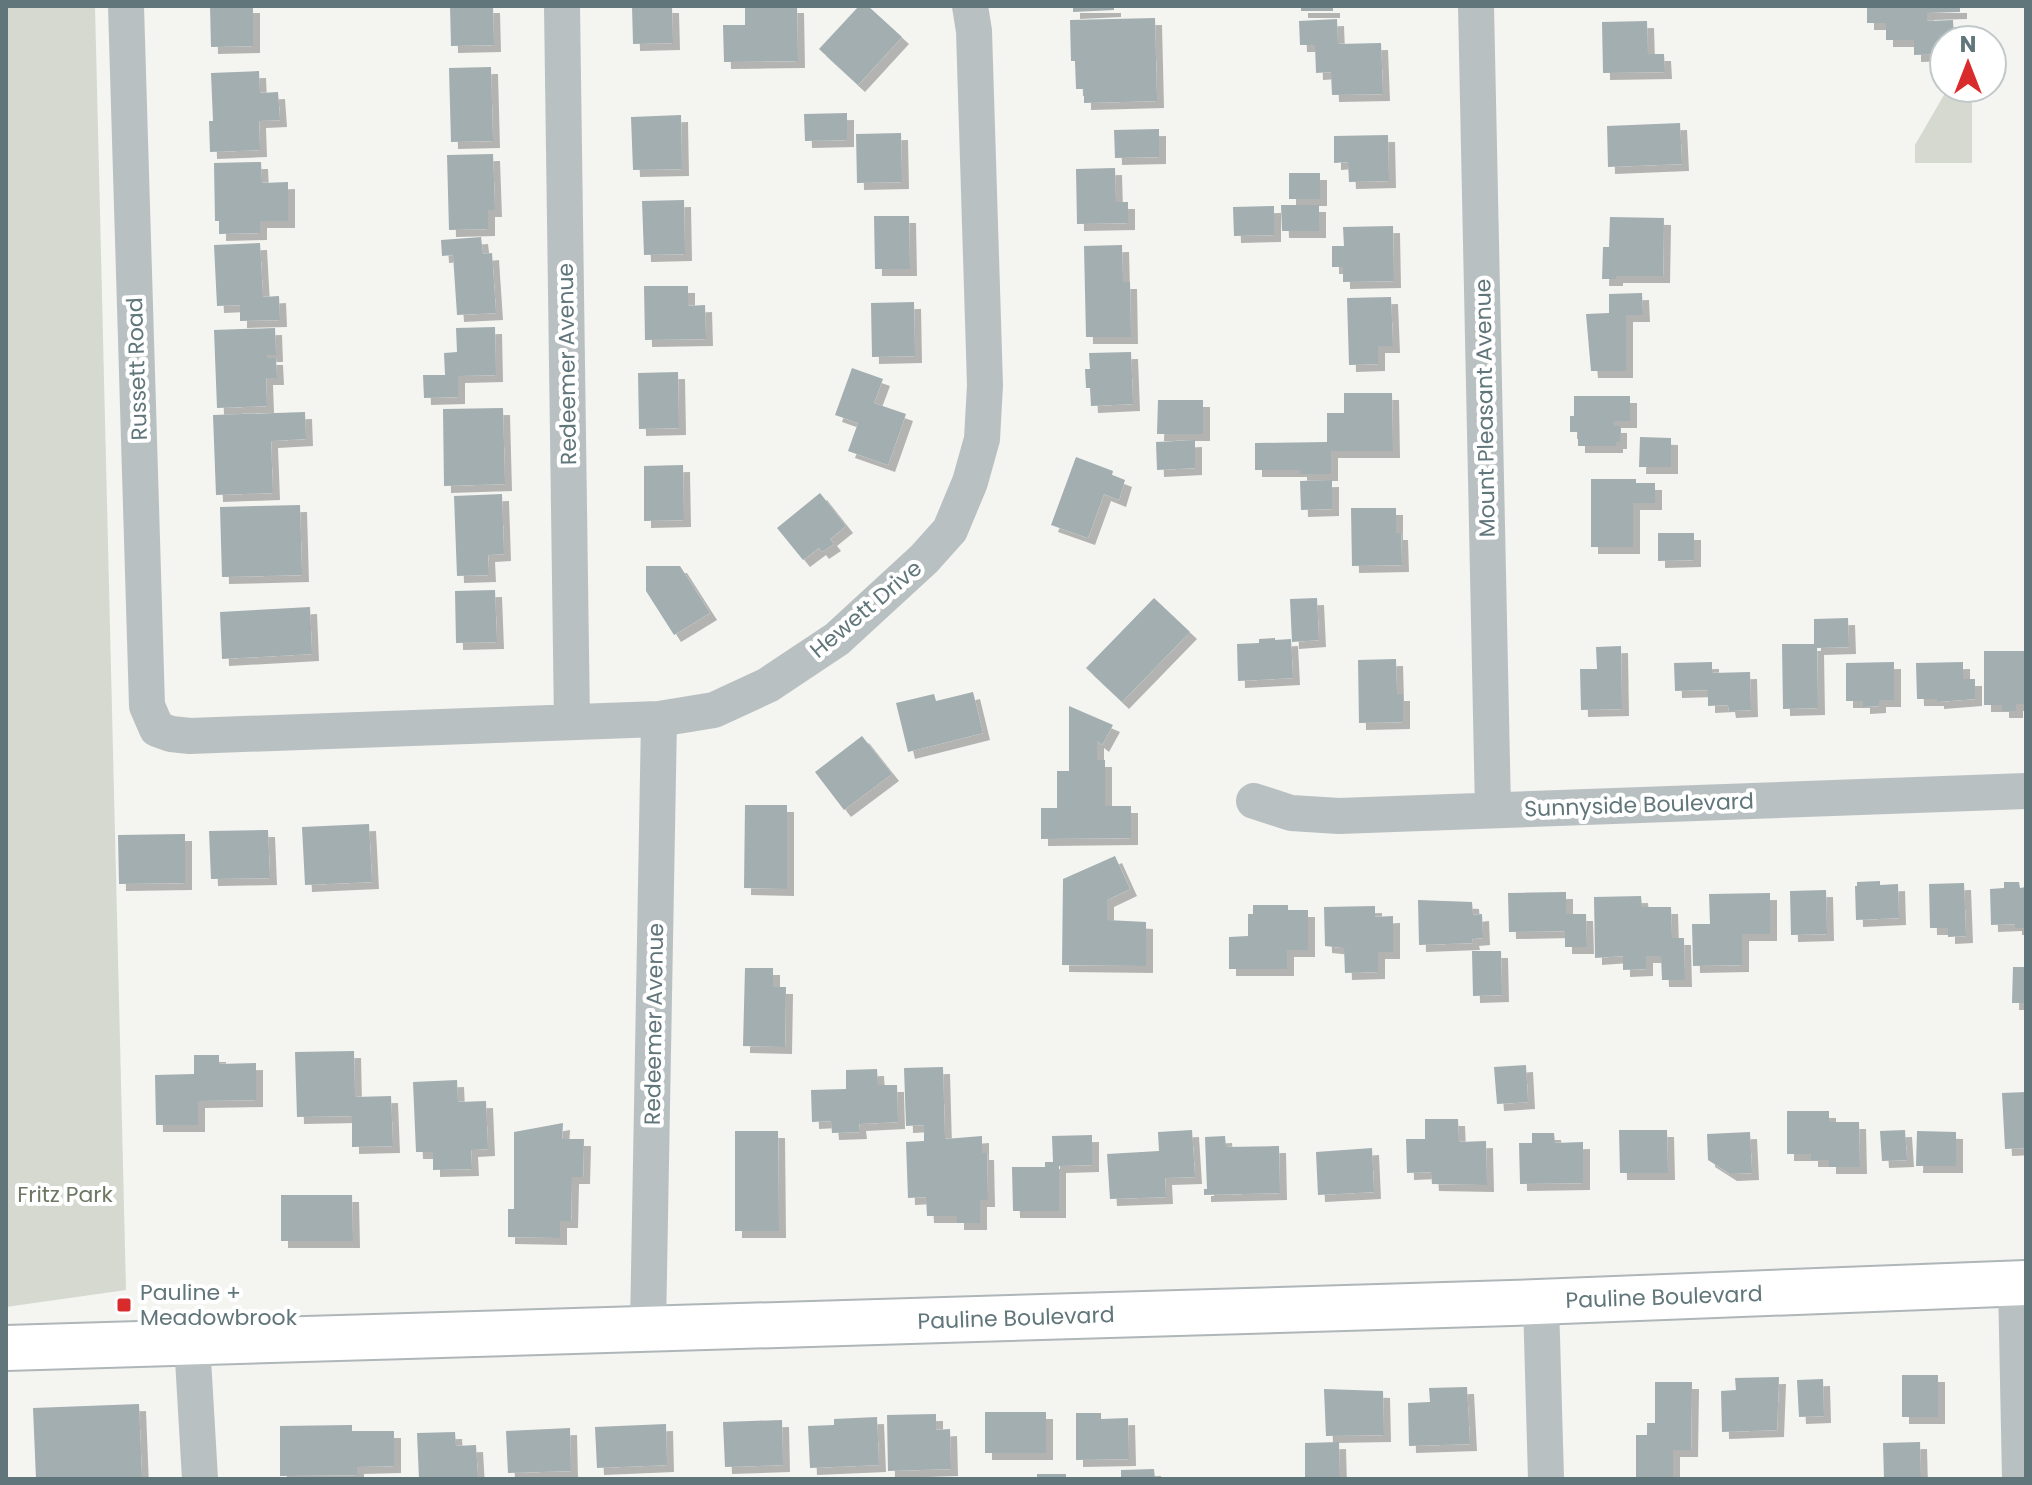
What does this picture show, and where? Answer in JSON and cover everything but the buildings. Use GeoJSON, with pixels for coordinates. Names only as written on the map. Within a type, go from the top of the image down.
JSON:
{"type":"FeatureCollection","features":[{"type":"Feature","properties":{"kind":"street","name":"Russett Road"},"geometry":{"type":"LineString","coordinates":[[126,6],[146,693],[148,713],[157,729]]}},
{"type":"Feature","properties":{"kind":"street","name":"Redeemer Avenue"},"geometry":{"type":"LineString","coordinates":[[562,6],[572,722]]}},
{"type":"Feature","properties":{"kind":"street","name":"Hewett Drive"},"geometry":{"type":"LineString","coordinates":[[157,729],[190,736],[659,719],[714,710],[768,685],[837,639],[924,559],[950,530],[970,482],[982,439],[985,385],[974,31],[970,6]]}},
{"type":"Feature","properties":{"kind":"street","name":"Mount Pleasant Avenue"},"geometry":{"type":"LineString","coordinates":[[1476,6],[1493,810]]}},
{"type":"Feature","properties":{"kind":"street","name":"Redeemer Avenue"},"geometry":{"type":"LineString","coordinates":[[648,1328],[659,719]]}},
{"type":"Feature","properties":{"kind":"street","name":"Sunnyside Boulevard"},"geometry":{"type":"LineString","coordinates":[[1254,801],[1291,813],[1339,816],[2026,791]]}},
{"type":"Feature","properties":{"kind":"street","name":"Pauline Boulevard"},"geometry":{"type":"LineString","coordinates":[[6,1348],[1541,1302],[2021,1284]]}},
{"type":"Feature","properties":{"kind":"street"},"geometry":{"type":"LineString","coordinates":[[2020,1479],[2021,1284]]}},
{"type":"Feature","properties":{"kind":"street"},"geometry":{"type":"LineString","coordinates":[[1541,1302],[1546,1479]]}},
{"type":"Feature","properties":{"kind":"street"},"geometry":{"type":"LineString","coordinates":[[192,1342],[200,1479]]}},
{"type":"Feature","properties":{"kind":"green space","name":"Fritz Park"},"geometry":{"type":"Polygon","coordinates":[[[6,6],[95,6],[126,1290],[6,1307],[6,6]]]}},
{"type":"Feature","properties":{"kind":"green space"},"geometry":{"type":"Polygon","coordinates":[[[1939,104],[1972,104],[1972,163],[1915,163],[1915,145],[1939,104]]]}},
{"type":"Feature","properties":{"kind":"place","name":"Pauline + Meadowbrook"},"geometry":{"type":"Point","coordinates":[124,1305]}}]}
